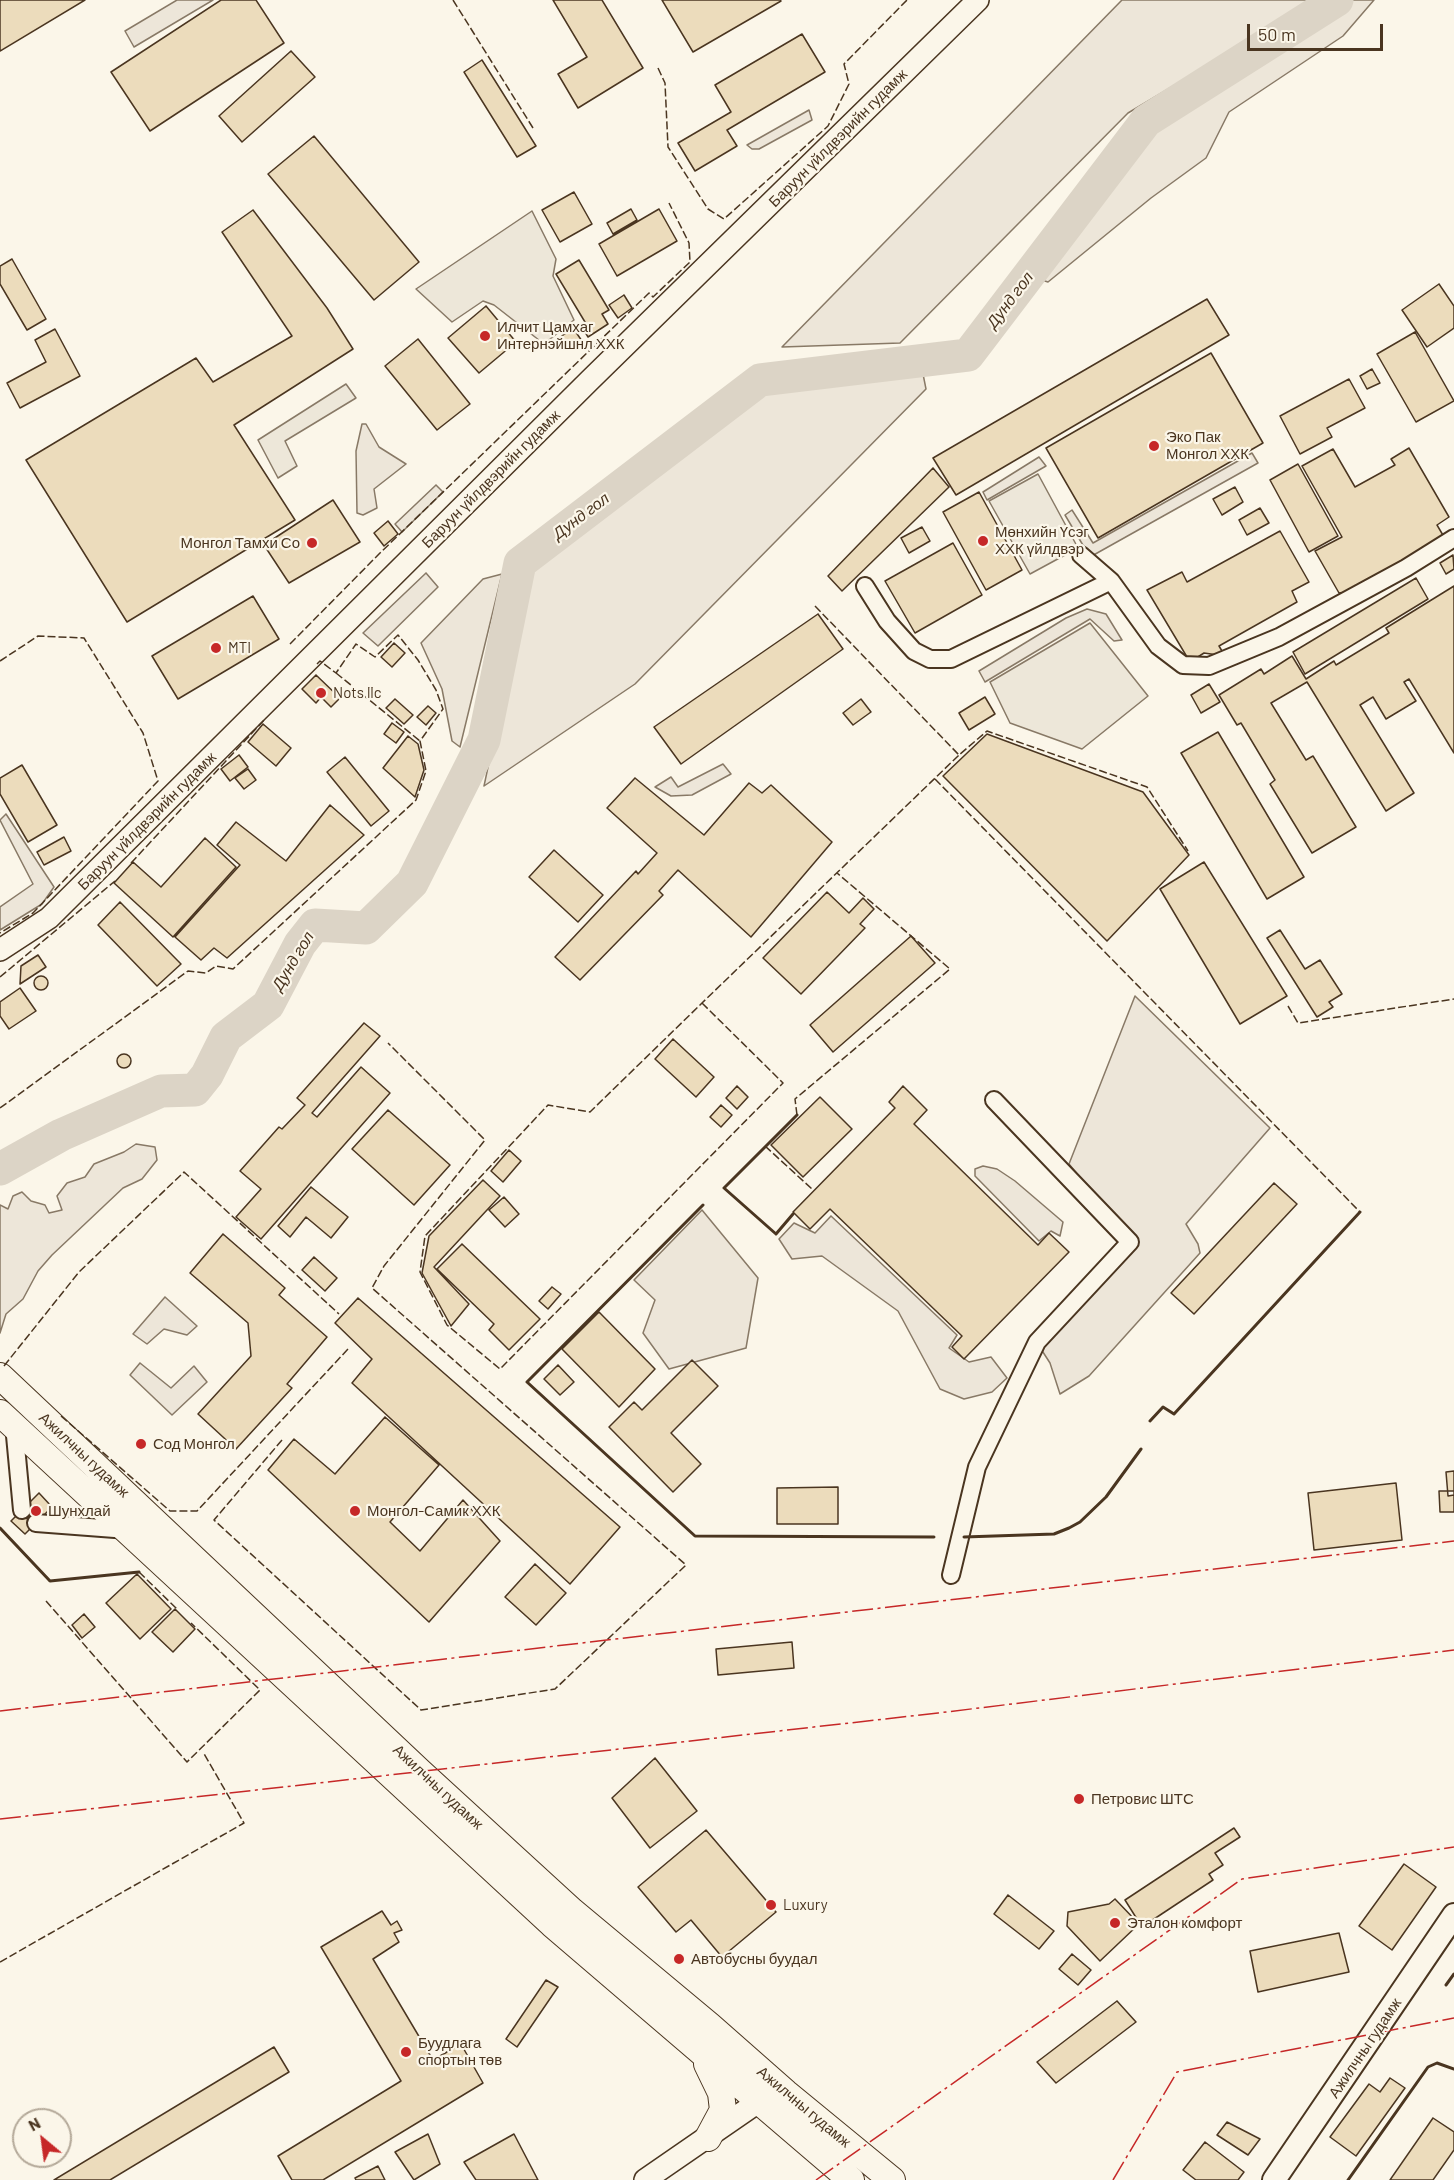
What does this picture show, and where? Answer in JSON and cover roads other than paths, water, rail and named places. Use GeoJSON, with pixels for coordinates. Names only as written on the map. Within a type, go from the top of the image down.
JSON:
{"type":"FeatureCollection","features":[{"type":"Feature","properties":{"kind":"main road","name":"Ажилчны гудамж"},"geometry":{"type":"LineString","coordinates":[[0,1376],[419,1771],[572,1911],[892,2180]]}},
{"type":"Feature","properties":{"kind":"main road","name":"Ажилчны гудамж"},"geometry":{"type":"LineString","coordinates":[[7,1418],[393,1779],[552,1924],[851,2180]]}},
{"type":"Feature","properties":{"kind":"main road","name":"Ажилчны гудамж"},"geometry":{"type":"LineString","coordinates":[[1274,2180],[1454,1915]]}},
{"type":"Feature","properties":{"kind":"main road"},"geometry":{"type":"LineString","coordinates":[[694,2047],[714,2074],[721,2093],[723,2110],[708,2138]]}},
{"type":"Feature","properties":{"kind":"street","name":"Баруун үйлдвэрийн гудамж"},"geometry":{"type":"LineString","coordinates":[[0,950],[50,918],[590,380],[978,0]]}},
{"type":"Feature","properties":{"kind":"street"},"geometry":{"type":"LineString","coordinates":[[1081,555],[1112,581],[1158,646],[1183,665],[1209,666],[1279,637],[1406,568],[1454,538]]}},
{"type":"Feature","properties":{"kind":"street"},"geometry":{"type":"LineString","coordinates":[[865,586],[887,621],[914,651],[930,659],[951,659],[1112,581]]}},
{"type":"Feature","properties":{"kind":"street"},"geometry":{"type":"LineString","coordinates":[[951,1575],[977,1467],[1037,1342],[1130,1242],[994,1100]]}},
{"type":"Feature","properties":{"kind":"street"},"geometry":{"type":"LineString","coordinates":[[7,1418],[22,1510]]}},
{"type":"Feature","properties":{"kind":"street"},"geometry":{"type":"LineString","coordinates":[[36,1523],[129,1530]]}},
{"type":"Feature","properties":{"kind":"street"},"geometry":{"type":"LineString","coordinates":[[645,2180],[758,2102]]}},
{"type":"Feature","properties":{"kind":"waterway","name":"Дунд гол"},"geometry":{"type":"LineString","coordinates":[[0,1169],[61,1135],[161,1091],[195,1090],[207,1075],[226,1037],[268,1005],[300,944],[315,925],[366,928],[412,883],[484,740],[520,563],[760,380],[968,355],[1146,121],[1337,0]]}},
{"type":"Feature","properties":{"kind":"place","name":"Илчит Цамхаг Интернэйшнл ХХК"},"geometry":{"type":"Point","coordinates":[485,336]}},
{"type":"Feature","properties":{"kind":"place","name":"Эко Пак Монгол ХХК"},"geometry":{"type":"Point","coordinates":[1154,446]}},
{"type":"Feature","properties":{"kind":"place","name":"Мөнхийн Үсэг ХХК үйлдвэр"},"geometry":{"type":"Point","coordinates":[983,541]}},
{"type":"Feature","properties":{"kind":"place","name":"Монгол Тамхи Со"},"geometry":{"type":"Point","coordinates":[312,543]}},
{"type":"Feature","properties":{"kind":"place","name":"MTI"},"geometry":{"type":"Point","coordinates":[216,648]}},
{"type":"Feature","properties":{"kind":"place","name":"Nots llc"},"geometry":{"type":"Point","coordinates":[321,693]}},
{"type":"Feature","properties":{"kind":"place","name":"Сод Монгол"},"geometry":{"type":"Point","coordinates":[141,1444]}},
{"type":"Feature","properties":{"kind":"place","name":"Шунхлай"},"geometry":{"type":"Point","coordinates":[36,1511]}},
{"type":"Feature","properties":{"kind":"place","name":"Монгол-Самик ХХК"},"geometry":{"type":"Point","coordinates":[355,1511]}},
{"type":"Feature","properties":{"kind":"place","name":"Петровис ШТС"},"geometry":{"type":"Point","coordinates":[1079,1799]}},
{"type":"Feature","properties":{"kind":"place","name":"Luxury"},"geometry":{"type":"Point","coordinates":[771,1905]}},
{"type":"Feature","properties":{"kind":"place","name":"Эталон комфорт"},"geometry":{"type":"Point","coordinates":[1115,1923]}},
{"type":"Feature","properties":{"kind":"place","name":"Автобусны буудал"},"geometry":{"type":"Point","coordinates":[679,1959]}},
{"type":"Feature","properties":{"kind":"place","name":"Буудлага спортын төв"},"geometry":{"type":"Point","coordinates":[406,2052]}}]}
